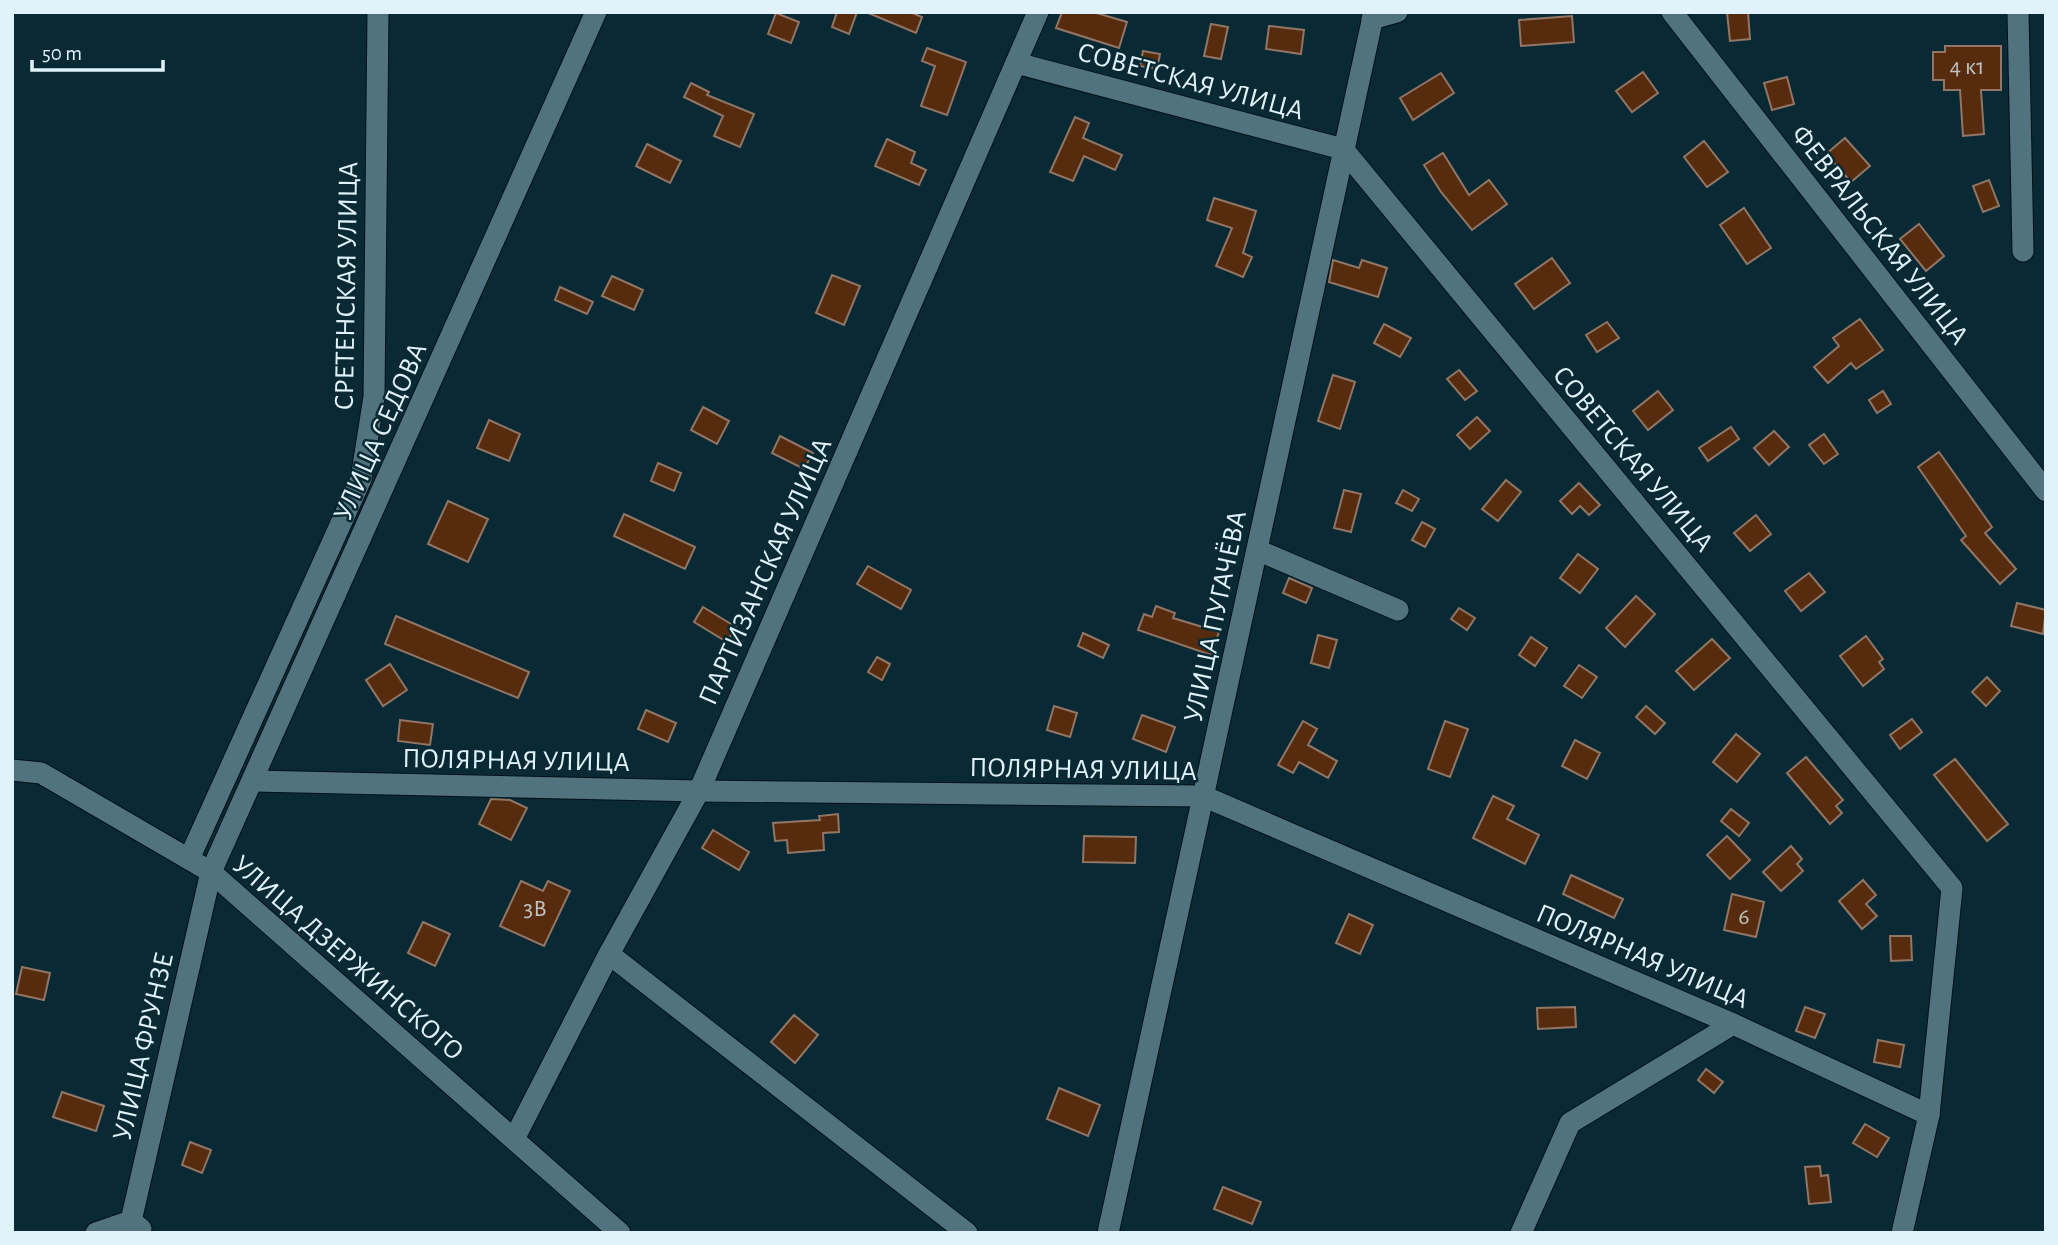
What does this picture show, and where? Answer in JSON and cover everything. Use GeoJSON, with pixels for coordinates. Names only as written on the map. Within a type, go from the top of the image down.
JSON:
{"type":"FeatureCollection","features":[{"type":"Feature","properties":{"kind":"street","name":"СРЕТЕНСКАЯ УЛИЦА"},"geometry":{"type":"LineString","coordinates":[[189,859],[360,479],[374,397],[378,12]]}},
{"type":"Feature","properties":{"kind":"street","name":"УЛИЦА СЕДОВА"},"geometry":{"type":"LineString","coordinates":[[211,872],[596,12]]}},
{"type":"Feature","properties":{"kind":"street","name":"ПАРТИЗАНСКАЯ УЛИЦА"},"geometry":{"type":"LineString","coordinates":[[514,1139],[609,954],[699,791],[1038,12]]}},
{"type":"Feature","properties":{"kind":"street"},"geometry":{"type":"LineString","coordinates":[[1373,16],[1397,12]]}},
{"type":"Feature","properties":{"kind":"street","name":"ФЕВРАЛЬСКАЯ УЛИЦА"},"geometry":{"type":"LineString","coordinates":[[1672,12],[2046,491]]}},
{"type":"Feature","properties":{"kind":"street"},"geometry":{"type":"LineString","coordinates":[[2018,12],[2023,251]]}},
{"type":"Feature","properties":{"kind":"street","name":"УЛИЦА ПУГАЧЁВА"},"geometry":{"type":"LineString","coordinates":[[1108,1233],[1373,16]]}},
{"type":"Feature","properties":{"kind":"street","name":"СОВЕТСКАЯ УЛИЦА"},"geometry":{"type":"LineString","coordinates":[[1016,63],[1343,149],[1952,888],[1928,1115],[1902,1233]]}},
{"type":"Feature","properties":{"kind":"street"},"geometry":{"type":"LineString","coordinates":[[1257,550],[1398,610]]}},
{"type":"Feature","properties":{"kind":"street","name":"УЛИЦА ДЗЕРЖИНСКОГО"},"geometry":{"type":"LineString","coordinates":[[12,770],[41,773],[211,872],[620,1233]]}},
{"type":"Feature","properties":{"kind":"street","name":"ПОЛЯРНАЯ УЛИЦА"},"geometry":{"type":"LineString","coordinates":[[253,781],[699,791],[1203,796],[1733,1024],[1928,1115]]}},
{"type":"Feature","properties":{"kind":"street","name":"УЛИЦА ФРУНЗЕ"},"geometry":{"type":"LineString","coordinates":[[137,1229],[211,872]]}},
{"type":"Feature","properties":{"kind":"street"},"geometry":{"type":"LineString","coordinates":[[609,954],[967,1233]]}},
{"type":"Feature","properties":{"kind":"street"},"geometry":{"type":"LineString","coordinates":[[1521,1233],[1570,1124],[1733,1024]]}},
{"type":"Feature","properties":{"kind":"street"},"geometry":{"type":"LineString","coordinates":[[96,1233],[137,1229]]}},
{"type":"Feature","properties":{"kind":"building"},"geometry":{"type":"Polygon","coordinates":[[[837,12],[857,12],[849,34],[832,27],[837,12]]]}},
{"type":"Feature","properties":{"kind":"building"},"geometry":{"type":"Polygon","coordinates":[[[866,12],[910,12],[922,17],[916,33],[866,12]]]}},
{"type":"Feature","properties":{"kind":"building"},"geometry":{"type":"Polygon","coordinates":[[[1062,12],[1093,12],[1127,22],[1119,48],[1056,28],[1062,12]]]}},
{"type":"Feature","properties":{"kind":"building"},"geometry":{"type":"Polygon","coordinates":[[[1727,12],[1748,12],[1750,39],[1730,41],[1727,12]]]}},
{"type":"Feature","properties":{"kind":"building"},"geometry":{"type":"Polygon","coordinates":[[[776,13],[799,22],[791,43],[768,34],[776,13]]]}},
{"type":"Feature","properties":{"kind":"building"},"geometry":{"type":"Polygon","coordinates":[[[1572,16],[1574,42],[1521,46],[1519,20],[1572,16]]]}},
{"type":"Feature","properties":{"kind":"building"},"geometry":{"type":"Polygon","coordinates":[[[1211,24],[1228,27],[1221,59],[1204,56],[1211,24]]]}},
{"type":"Feature","properties":{"kind":"building"},"geometry":{"type":"Polygon","coordinates":[[[1269,26],[1304,30],[1301,54],[1266,49],[1269,26]]]}},
{"type":"Feature","properties":{"kind":"building"},"geometry":{"type":"Polygon","coordinates":[[[1945,46],[2001,46],[2001,90],[1981,90],[1984,134],[1963,136],[1960,90],[1944,90],[1944,80],[1933,80],[1933,52],[1945,52],[1945,46]]]}},
{"type":"Feature","properties":{"kind":"building"},"geometry":{"type":"Polygon","coordinates":[[[927,48],[966,62],[947,115],[921,106],[935,66],[922,61],[927,48]]]}},
{"type":"Feature","properties":{"kind":"building"},"geometry":{"type":"Polygon","coordinates":[[[1143,51],[1160,54],[1157,69],[1140,66],[1143,51]]]}},
{"type":"Feature","properties":{"kind":"building"},"geometry":{"type":"Polygon","coordinates":[[[1643,72],[1658,93],[1632,112],[1616,91],[1643,72]]]}},
{"type":"Feature","properties":{"kind":"building"},"geometry":{"type":"Polygon","coordinates":[[[1441,73],[1454,93],[1413,120],[1400,98],[1441,73]]]}},
{"type":"Feature","properties":{"kind":"building"},"geometry":{"type":"Polygon","coordinates":[[[1787,77],[1794,104],[1772,110],[1764,83],[1787,77]]]}},
{"type":"Feature","properties":{"kind":"building"},"geometry":{"type":"Polygon","coordinates":[[[691,83],[709,92],[707,95],[754,114],[740,147],[714,136],[723,116],[684,97],[691,83]]]}},
{"type":"Feature","properties":{"kind":"building"},"geometry":{"type":"Polygon","coordinates":[[[1075,117],[1089,123],[1083,138],[1122,155],[1115,170],[1084,156],[1073,181],[1050,172],[1075,117]]]}},
{"type":"Feature","properties":{"kind":"building"},"geometry":{"type":"Polygon","coordinates":[[[1845,138],[1870,166],[1851,182],[1826,154],[1845,138]]]}},
{"type":"Feature","properties":{"kind":"building"},"geometry":{"type":"Polygon","coordinates":[[[887,139],[915,152],[911,163],[926,170],[919,185],[875,166],[887,139]]]}},
{"type":"Feature","properties":{"kind":"building"},"geometry":{"type":"Polygon","coordinates":[[[1704,141],[1728,172],[1707,187],[1684,157],[1704,141]]]}},
{"type":"Feature","properties":{"kind":"building"},"geometry":{"type":"Polygon","coordinates":[[[647,144],[681,161],[670,183],[636,166],[647,144]]]}},
{"type":"Feature","properties":{"kind":"building"},"geometry":{"type":"Polygon","coordinates":[[[1443,153],[1469,195],[1489,180],[1507,204],[1472,230],[1441,192],[1424,165],[1443,153]]]}},
{"type":"Feature","properties":{"kind":"building"},"geometry":{"type":"Polygon","coordinates":[[[1989,180],[1999,206],[1983,212],[1973,186],[1989,180]]]}},
{"type":"Feature","properties":{"kind":"building"},"geometry":{"type":"Polygon","coordinates":[[[1214,198],[1256,211],[1243,253],[1252,257],[1243,277],[1216,266],[1232,228],[1207,220],[1214,198]]]}},
{"type":"Feature","properties":{"kind":"building"},"geometry":{"type":"Polygon","coordinates":[[[1744,208],[1771,248],[1747,264],[1720,225],[1744,208]]]}},
{"type":"Feature","properties":{"kind":"building"},"geometry":{"type":"Polygon","coordinates":[[[1919,224],[1944,256],[1926,271],[1900,239],[1919,224]]]}},
{"type":"Feature","properties":{"kind":"building"},"geometry":{"type":"Polygon","coordinates":[[[1552,258],[1570,283],[1534,309],[1515,284],[1552,258]]]}},
{"type":"Feature","properties":{"kind":"building"},"geometry":{"type":"Polygon","coordinates":[[[1333,260],[1359,268],[1362,260],[1387,268],[1378,297],[1329,282],[1333,260]]]}},
{"type":"Feature","properties":{"kind":"building"},"geometry":{"type":"Polygon","coordinates":[[[832,275],[860,286],[844,325],[816,313],[832,275]]]}},
{"type":"Feature","properties":{"kind":"building"},"geometry":{"type":"Polygon","coordinates":[[[612,276],[643,290],[634,310],[602,296],[612,276]]]}},
{"type":"Feature","properties":{"kind":"building"},"geometry":{"type":"Polygon","coordinates":[[[560,287],[593,302],[587,314],[555,300],[560,287]]]}},
{"type":"Feature","properties":{"kind":"building"},"geometry":{"type":"Polygon","coordinates":[[[1860,319],[1883,350],[1856,369],[1851,363],[1828,383],[1814,367],[1839,346],[1833,338],[1860,319]]]}},
{"type":"Feature","properties":{"kind":"building"},"geometry":{"type":"Polygon","coordinates":[[[1607,322],[1619,338],[1597,352],[1586,335],[1607,322]]]}},
{"type":"Feature","properties":{"kind":"building"},"geometry":{"type":"Polygon","coordinates":[[[1384,324],[1411,338],[1400,357],[1374,343],[1384,324]]]}},
{"type":"Feature","properties":{"kind":"building"},"geometry":{"type":"Polygon","coordinates":[[[1459,370],[1477,391],[1465,400],[1447,379],[1459,370]]]}},
{"type":"Feature","properties":{"kind":"building"},"geometry":{"type":"Polygon","coordinates":[[[1333,375],[1355,382],[1340,429],[1318,421],[1333,375]]]}},
{"type":"Feature","properties":{"kind":"building"},"geometry":{"type":"Polygon","coordinates":[[[1658,391],[1673,410],[1648,430],[1633,411],[1658,391]]]}},
{"type":"Feature","properties":{"kind":"building"},"geometry":{"type":"Polygon","coordinates":[[[1883,391],[1891,404],[1877,413],[1869,400],[1883,391]]]}},
{"type":"Feature","properties":{"kind":"building"},"geometry":{"type":"Polygon","coordinates":[[[703,407],[729,421],[717,444],[691,430],[703,407]]]}},
{"type":"Feature","properties":{"kind":"building"},"geometry":{"type":"Polygon","coordinates":[[[1477,417],[1490,431],[1470,449],[1457,435],[1477,417]]]}},
{"type":"Feature","properties":{"kind":"building"},"geometry":{"type":"Polygon","coordinates":[[[489,420],[520,434],[509,461],[477,448],[489,420]]]}},
{"type":"Feature","properties":{"kind":"building"},"geometry":{"type":"Polygon","coordinates":[[[1731,427],[1739,439],[1708,461],[1699,448],[1731,427]]]}},
{"type":"Feature","properties":{"kind":"building"},"geometry":{"type":"Polygon","coordinates":[[[1774,431],[1789,447],[1769,465],[1754,448],[1774,431]]]}},
{"type":"Feature","properties":{"kind":"building"},"geometry":{"type":"Polygon","coordinates":[[[1824,434],[1838,454],[1824,464],[1809,445],[1824,434]]]}},
{"type":"Feature","properties":{"kind":"building"},"geometry":{"type":"Polygon","coordinates":[[[780,436],[813,453],[804,469],[772,453],[780,436]]]}},
{"type":"Feature","properties":{"kind":"building"},"geometry":{"type":"Polygon","coordinates":[[[1939,452],[1992,527],[1985,533],[2016,569],[2000,584],[1961,540],[1966,536],[1918,467],[1939,452]]]}},
{"type":"Feature","properties":{"kind":"building"},"geometry":{"type":"Polygon","coordinates":[[[658,463],[681,473],[674,491],[651,481],[658,463]]]}},
{"type":"Feature","properties":{"kind":"building"},"geometry":{"type":"Polygon","coordinates":[[[1506,480],[1521,492],[1498,521],[1482,509],[1506,480]]]}},
{"type":"Feature","properties":{"kind":"building"},"geometry":{"type":"Polygon","coordinates":[[[1579,483],[1600,505],[1589,515],[1580,506],[1572,514],[1560,501],[1579,483]]]}},
{"type":"Feature","properties":{"kind":"building"},"geometry":{"type":"Polygon","coordinates":[[[1344,490],[1361,494],[1351,532],[1334,528],[1344,490]]]}},
{"type":"Feature","properties":{"kind":"building"},"geometry":{"type":"Polygon","coordinates":[[[1403,490],[1419,499],[1412,511],[1396,503],[1403,490]]]}},
{"type":"Feature","properties":{"kind":"building"},"geometry":{"type":"Polygon","coordinates":[[[448,501],[488,519],[468,562],[428,544],[448,501]]]}},
{"type":"Feature","properties":{"kind":"building"},"geometry":{"type":"Polygon","coordinates":[[[624,514],[695,547],[685,569],[614,536],[624,514]]]}},
{"type":"Feature","properties":{"kind":"building"},"geometry":{"type":"Polygon","coordinates":[[[1756,515],[1771,534],[1750,551],[1734,533],[1756,515]]]}},
{"type":"Feature","properties":{"kind":"building"},"geometry":{"type":"Polygon","coordinates":[[[1422,522],[1435,529],[1425,547],[1412,540],[1422,522]]]}},
{"type":"Feature","properties":{"kind":"building"},"geometry":{"type":"Polygon","coordinates":[[[1578,554],[1598,569],[1580,593],[1560,578],[1578,554]]]}},
{"type":"Feature","properties":{"kind":"building"},"geometry":{"type":"Polygon","coordinates":[[[868,566],[911,590],[901,609],[857,584],[868,566]]]}},
{"type":"Feature","properties":{"kind":"building"},"geometry":{"type":"Polygon","coordinates":[[[1809,573],[1825,592],[1801,611],[1785,591],[1809,573]]]}},
{"type":"Feature","properties":{"kind":"building"},"geometry":{"type":"Polygon","coordinates":[[[1289,578],[1312,588],[1306,603],[1283,593],[1289,578]]]}},
{"type":"Feature","properties":{"kind":"building"},"geometry":{"type":"Polygon","coordinates":[[[1636,596],[1655,614],[1625,647],[1606,628],[1636,596]]]}},
{"type":"Feature","properties":{"kind":"building"},"geometry":{"type":"Polygon","coordinates":[[[2017,603],[2046,610],[2043,634],[2011,626],[2017,603]]]}},
{"type":"Feature","properties":{"kind":"building"},"geometry":{"type":"Polygon","coordinates":[[[1156,606],[1175,613],[1173,618],[1219,632],[1211,655],[1138,630],[1144,614],[1152,617],[1156,606]]]}},
{"type":"Feature","properties":{"kind":"building"},"geometry":{"type":"Polygon","coordinates":[[[703,607],[736,627],[727,642],[694,622],[703,607]]]}},
{"type":"Feature","properties":{"kind":"building"},"geometry":{"type":"Polygon","coordinates":[[[1459,608],[1475,618],[1467,630],[1451,619],[1459,608]]]}},
{"type":"Feature","properties":{"kind":"building"},"geometry":{"type":"Polygon","coordinates":[[[396,616],[529,672],[518,698],[385,644],[396,616]]]}},
{"type":"Feature","properties":{"kind":"building"},"geometry":{"type":"Polygon","coordinates":[[[1083,633],[1109,645],[1103,658],[1078,646],[1083,633]]]}},
{"type":"Feature","properties":{"kind":"building"},"geometry":{"type":"Polygon","coordinates":[[[1318,635],[1337,640],[1329,668],[1311,663],[1318,635]]]}},
{"type":"Feature","properties":{"kind":"building"},"geometry":{"type":"Polygon","coordinates":[[[1866,636],[1883,659],[1879,662],[1884,669],[1863,686],[1840,656],[1866,636]]]}},
{"type":"Feature","properties":{"kind":"building"},"geometry":{"type":"Polygon","coordinates":[[[1531,637],[1547,648],[1535,666],[1519,655],[1531,637]]]}},
{"type":"Feature","properties":{"kind":"building"},"geometry":{"type":"Polygon","coordinates":[[[1712,639],[1730,658],[1694,690],[1676,671],[1712,639]]]}},
{"type":"Feature","properties":{"kind":"building"},"geometry":{"type":"Polygon","coordinates":[[[877,657],[890,664],[882,680],[868,672],[877,657]]]}},
{"type":"Feature","properties":{"kind":"building"},"geometry":{"type":"Polygon","coordinates":[[[390,664],[407,690],[383,706],[366,680],[390,664]]]}},
{"type":"Feature","properties":{"kind":"building"},"geometry":{"type":"Polygon","coordinates":[[[1579,665],[1597,677],[1582,698],[1564,686],[1579,665]]]}},
{"type":"Feature","properties":{"kind":"building"},"geometry":{"type":"Polygon","coordinates":[[[1987,677],[2000,691],[1986,706],[1972,692],[1987,677]]]}},
{"type":"Feature","properties":{"kind":"building"},"geometry":{"type":"Polygon","coordinates":[[[1054,706],[1077,713],[1070,737],[1047,730],[1054,706]]]}},
{"type":"Feature","properties":{"kind":"building"},"geometry":{"type":"Polygon","coordinates":[[[1646,706],[1665,723],[1655,734],[1636,717],[1646,706]]]}},
{"type":"Feature","properties":{"kind":"building"},"geometry":{"type":"Polygon","coordinates":[[[646,710],[676,723],[668,742],[638,729],[646,710]]]}},
{"type":"Feature","properties":{"kind":"building"},"geometry":{"type":"Polygon","coordinates":[[[1142,715],[1175,727],[1166,752],[1133,739],[1142,715]]]}},
{"type":"Feature","properties":{"kind":"building"},"geometry":{"type":"Polygon","coordinates":[[[1912,719],[1922,732],[1900,749],[1890,735],[1912,719]]]}},
{"type":"Feature","properties":{"kind":"building"},"geometry":{"type":"Polygon","coordinates":[[[400,720],[433,724],[430,745],[398,741],[400,720]]]}},
{"type":"Feature","properties":{"kind":"building"},"geometry":{"type":"Polygon","coordinates":[[[1303,721],[1317,729],[1308,745],[1337,761],[1328,778],[1299,762],[1293,773],[1278,765],[1303,721]]]}},
{"type":"Feature","properties":{"kind":"building"},"geometry":{"type":"Polygon","coordinates":[[[1445,721],[1468,729],[1450,777],[1428,769],[1445,721]]]}},
{"type":"Feature","properties":{"kind":"building"},"geometry":{"type":"Polygon","coordinates":[[[1736,734],[1760,754],[1737,782],[1713,762],[1736,734]]]}},
{"type":"Feature","properties":{"kind":"building"},"geometry":{"type":"Polygon","coordinates":[[[1575,740],[1600,753],[1587,779],[1562,766],[1575,740]]]}},
{"type":"Feature","properties":{"kind":"building"},"geometry":{"type":"Polygon","coordinates":[[[1806,757],[1843,800],[1836,806],[1842,813],[1830,824],[1787,773],[1806,757]]]}},
{"type":"Feature","properties":{"kind":"building"},"geometry":{"type":"Polygon","coordinates":[[[1955,759],[2008,824],[1987,841],[1934,775],[1955,759]]]}},
{"type":"Feature","properties":{"kind":"building"},"geometry":{"type":"Polygon","coordinates":[[[1493,796],[1514,806],[1507,819],[1539,835],[1525,864],[1473,838],[1493,796]]]}},
{"type":"Feature","properties":{"kind":"building"},"geometry":{"type":"Polygon","coordinates":[[[491,799],[510,800],[527,808],[511,840],[479,824],[491,799]]]}},
{"type":"Feature","properties":{"kind":"building"},"geometry":{"type":"Polygon","coordinates":[[[1731,809],[1749,823],[1739,836],[1721,821],[1731,809]]]}},
{"type":"Feature","properties":{"kind":"building"},"geometry":{"type":"Polygon","coordinates":[[[838,814],[839,832],[823,833],[824,850],[788,853],[787,840],[775,841],[773,823],[820,820],[819,816],[838,814]]]}},
{"type":"Feature","properties":{"kind":"building"},"geometry":{"type":"Polygon","coordinates":[[[713,830],[749,852],[739,870],[702,848],[713,830]]]}},
{"type":"Feature","properties":{"kind":"building"},"geometry":{"type":"Polygon","coordinates":[[[1084,836],[1136,837],[1135,863],[1083,862],[1084,836]]]}},
{"type":"Feature","properties":{"kind":"building"},"geometry":{"type":"Polygon","coordinates":[[[1727,836],[1750,860],[1730,879],[1707,855],[1727,836]]]}},
{"type":"Feature","properties":{"kind":"building"},"geometry":{"type":"Polygon","coordinates":[[[1791,846],[1802,859],[1797,864],[1803,871],[1781,891],[1763,872],[1791,846]]]}},
{"type":"Feature","properties":{"kind":"building"},"geometry":{"type":"Polygon","coordinates":[[[1571,875],[1623,899],[1614,918],[1563,894],[1571,875]]]}},
{"type":"Feature","properties":{"kind":"building"},"geometry":{"type":"Polygon","coordinates":[[[1863,880],[1876,895],[1866,904],[1877,916],[1862,929],[1839,901],[1863,880]]]}},
{"type":"Feature","properties":{"kind":"building"},"geometry":{"type":"Polygon","coordinates":[[[521,881],[543,891],[548,881],[570,891],[544,946],[500,926],[521,881]]]}},
{"type":"Feature","properties":{"kind":"building"},"geometry":{"type":"Polygon","coordinates":[[[1732,894],[1764,902],[1756,937],[1724,930],[1732,894]]]}},
{"type":"Feature","properties":{"kind":"building"},"geometry":{"type":"Polygon","coordinates":[[[1349,914],[1373,925],[1360,954],[1336,943],[1349,914]]]}},
{"type":"Feature","properties":{"kind":"building"},"geometry":{"type":"Polygon","coordinates":[[[423,922],[450,934],[435,966],[408,953],[423,922]]]}},
{"type":"Feature","properties":{"kind":"building"},"geometry":{"type":"Polygon","coordinates":[[[1890,936],[1911,936],[1912,960],[1891,961],[1890,936]]]}},
{"type":"Feature","properties":{"kind":"building"},"geometry":{"type":"Polygon","coordinates":[[[22,967],[50,973],[44,1000],[16,994],[22,967]]]}},
{"type":"Feature","properties":{"kind":"building"},"geometry":{"type":"Polygon","coordinates":[[[1575,1007],[1576,1027],[1538,1029],[1537,1008],[1575,1007]]]}},
{"type":"Feature","properties":{"kind":"building"},"geometry":{"type":"Polygon","coordinates":[[[1805,1007],[1825,1014],[1815,1038],[1796,1031],[1805,1007]]]}},
{"type":"Feature","properties":{"kind":"building"},"geometry":{"type":"Polygon","coordinates":[[[794,1015],[818,1035],[795,1063],[771,1042],[794,1015]]]}},
{"type":"Feature","properties":{"kind":"building"},"geometry":{"type":"Polygon","coordinates":[[[1878,1040],[1904,1045],[1900,1067],[1874,1062],[1878,1040]]]}},
{"type":"Feature","properties":{"kind":"building"},"geometry":{"type":"Polygon","coordinates":[[[1706,1069],[1723,1082],[1714,1093],[1698,1080],[1706,1069]]]}},
{"type":"Feature","properties":{"kind":"building"},"geometry":{"type":"Polygon","coordinates":[[[1059,1088],[1100,1105],[1088,1136],[1047,1119],[1059,1088]]]}},
{"type":"Feature","properties":{"kind":"building"},"geometry":{"type":"Polygon","coordinates":[[[62,1092],[104,1106],[96,1131],[53,1117],[62,1092]]]}},
{"type":"Feature","properties":{"kind":"building"},"geometry":{"type":"Polygon","coordinates":[[[1865,1124],[1889,1138],[1877,1157],[1853,1143],[1865,1124]]]}},
{"type":"Feature","properties":{"kind":"building"},"geometry":{"type":"Polygon","coordinates":[[[190,1142],[211,1150],[202,1173],[182,1165],[190,1142]]]}},
{"type":"Feature","properties":{"kind":"building"},"geometry":{"type":"Polygon","coordinates":[[[1820,1166],[1821,1176],[1828,1175],[1831,1202],[1809,1204],[1805,1167],[1820,1166]]]}},
{"type":"Feature","properties":{"kind":"building"},"geometry":{"type":"Polygon","coordinates":[[[1223,1187],[1261,1202],[1252,1224],[1214,1209],[1223,1187]]]}}]}
